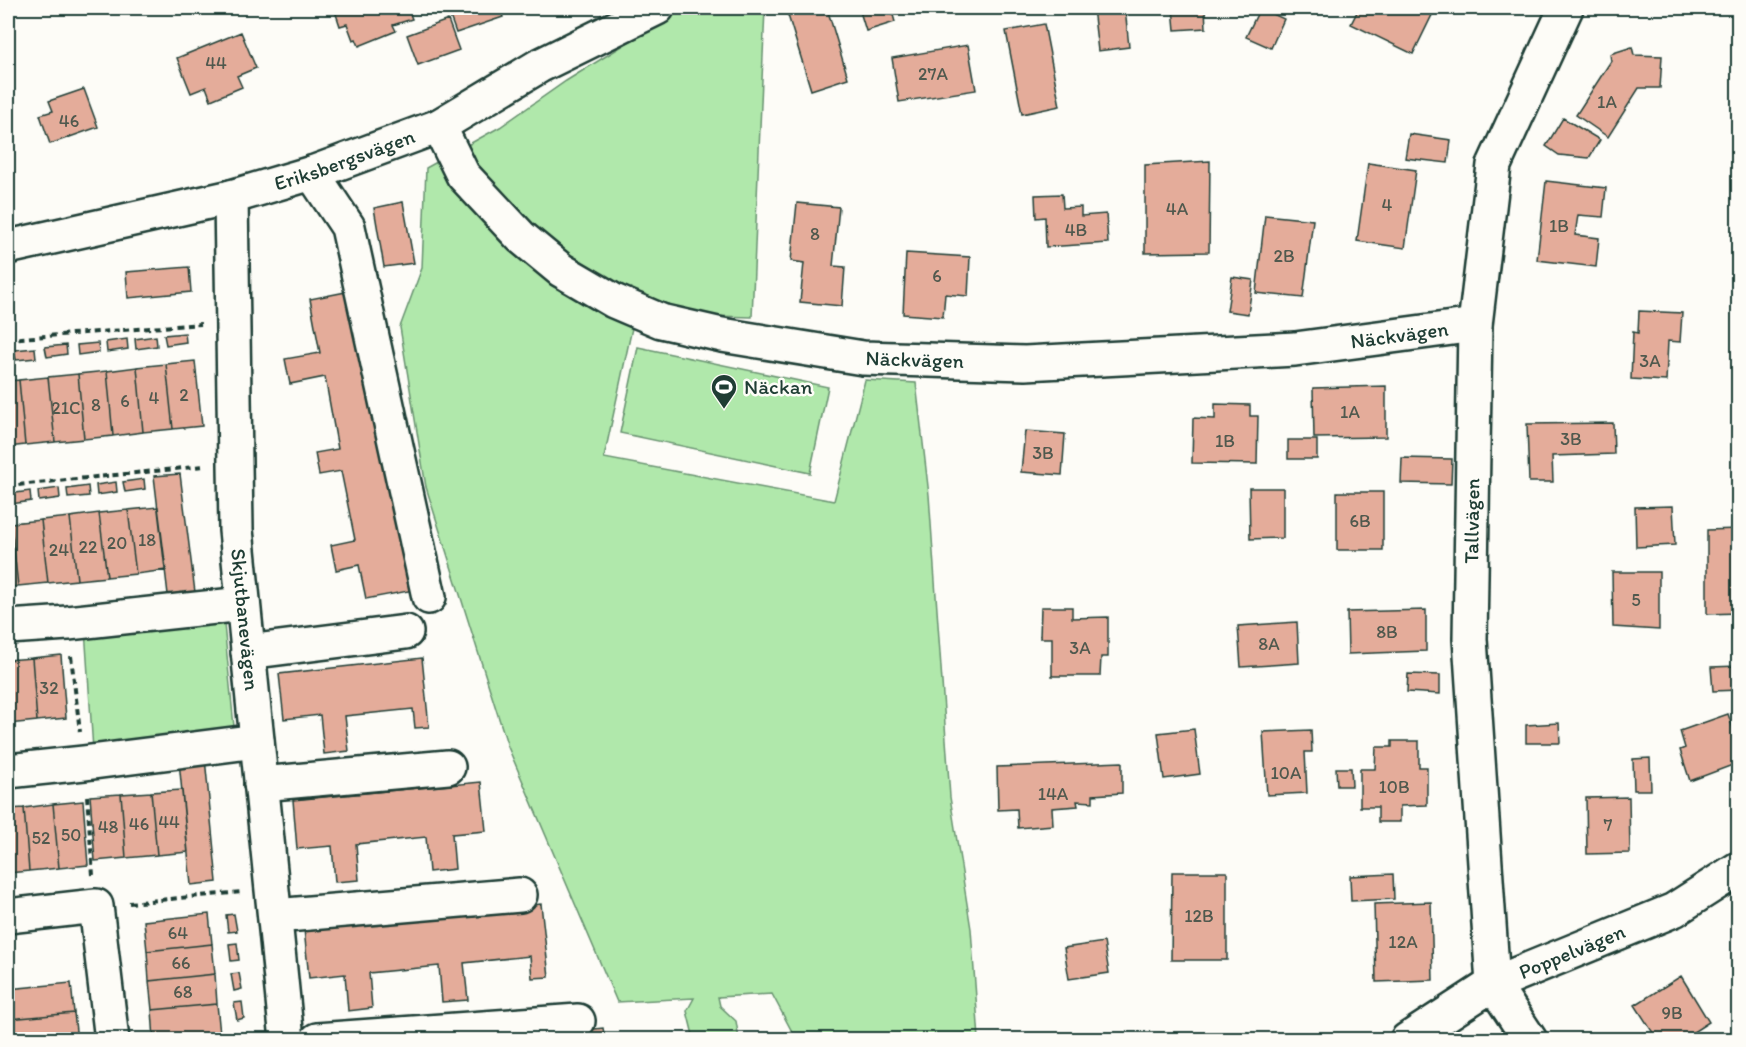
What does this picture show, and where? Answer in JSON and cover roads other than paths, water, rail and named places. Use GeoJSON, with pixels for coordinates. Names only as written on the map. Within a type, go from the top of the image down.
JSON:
{"type":"FeatureCollection","features":[{"type":"Feature","properties":{"kind":"street","name":"Eriksbergsvägen"},"geometry":{"type":"LineString","coordinates":[[8,247],[231,197],[312,173],[439,126],[539,66],[657,8]]}},
{"type":"Feature","properties":{"kind":"street","name":"Tallvägen"},"geometry":{"type":"LineString","coordinates":[[1530,1040],[1493,984],[1470,639],[1475,325],[1494,165],[1566,8]]}},
{"type":"Feature","properties":{"kind":"street","name":"Näckvägen"},"geometry":{"type":"LineString","coordinates":[[439,126],[463,175],[521,237],[561,270],[614,301],[661,321],[722,334],[863,358],[1025,363],[1295,349],[1475,325]]}},
{"type":"Feature","properties":{"kind":"street"},"geometry":{"type":"LineString","coordinates":[[312,173],[348,226],[429,597]]}},
{"type":"Feature","properties":{"kind":"street","name":"Skjutbanevägen"},"geometry":{"type":"LineString","coordinates":[[231,197],[236,530],[287,1040]]}},
{"type":"Feature","properties":{"kind":"street"},"geometry":{"type":"LineString","coordinates":[[8,627],[68,623],[243,604]]}},
{"type":"Feature","properties":{"kind":"street"},"geometry":{"type":"LineString","coordinates":[[248,652],[406,632]]}},
{"type":"Feature","properties":{"kind":"street"},"geometry":{"type":"LineString","coordinates":[[8,771],[257,741]]}},
{"type":"Feature","properties":{"kind":"street"},"geometry":{"type":"LineString","coordinates":[[261,784],[448,767]]}},
{"type":"Feature","properties":{"kind":"street","name":"Poppelvägen"},"geometry":{"type":"LineString","coordinates":[[1407,1040],[1493,984],[1674,910],[1738,869]]}},
{"type":"Feature","properties":{"kind":"street"},"geometry":{"type":"LineString","coordinates":[[273,903],[520,895]]}},
{"type":"Feature","properties":{"kind":"street"},"geometry":{"type":"LineString","coordinates":[[8,916],[96,906],[112,1040]]}},
{"type":"Feature","properties":{"kind":"street"},"geometry":{"type":"LineString","coordinates":[[317,1040],[578,1021]]}},
{"type":"Feature","properties":{"kind":"place","name":"Näckan"},"geometry":{"type":"Point","coordinates":[724,410]}}]}
